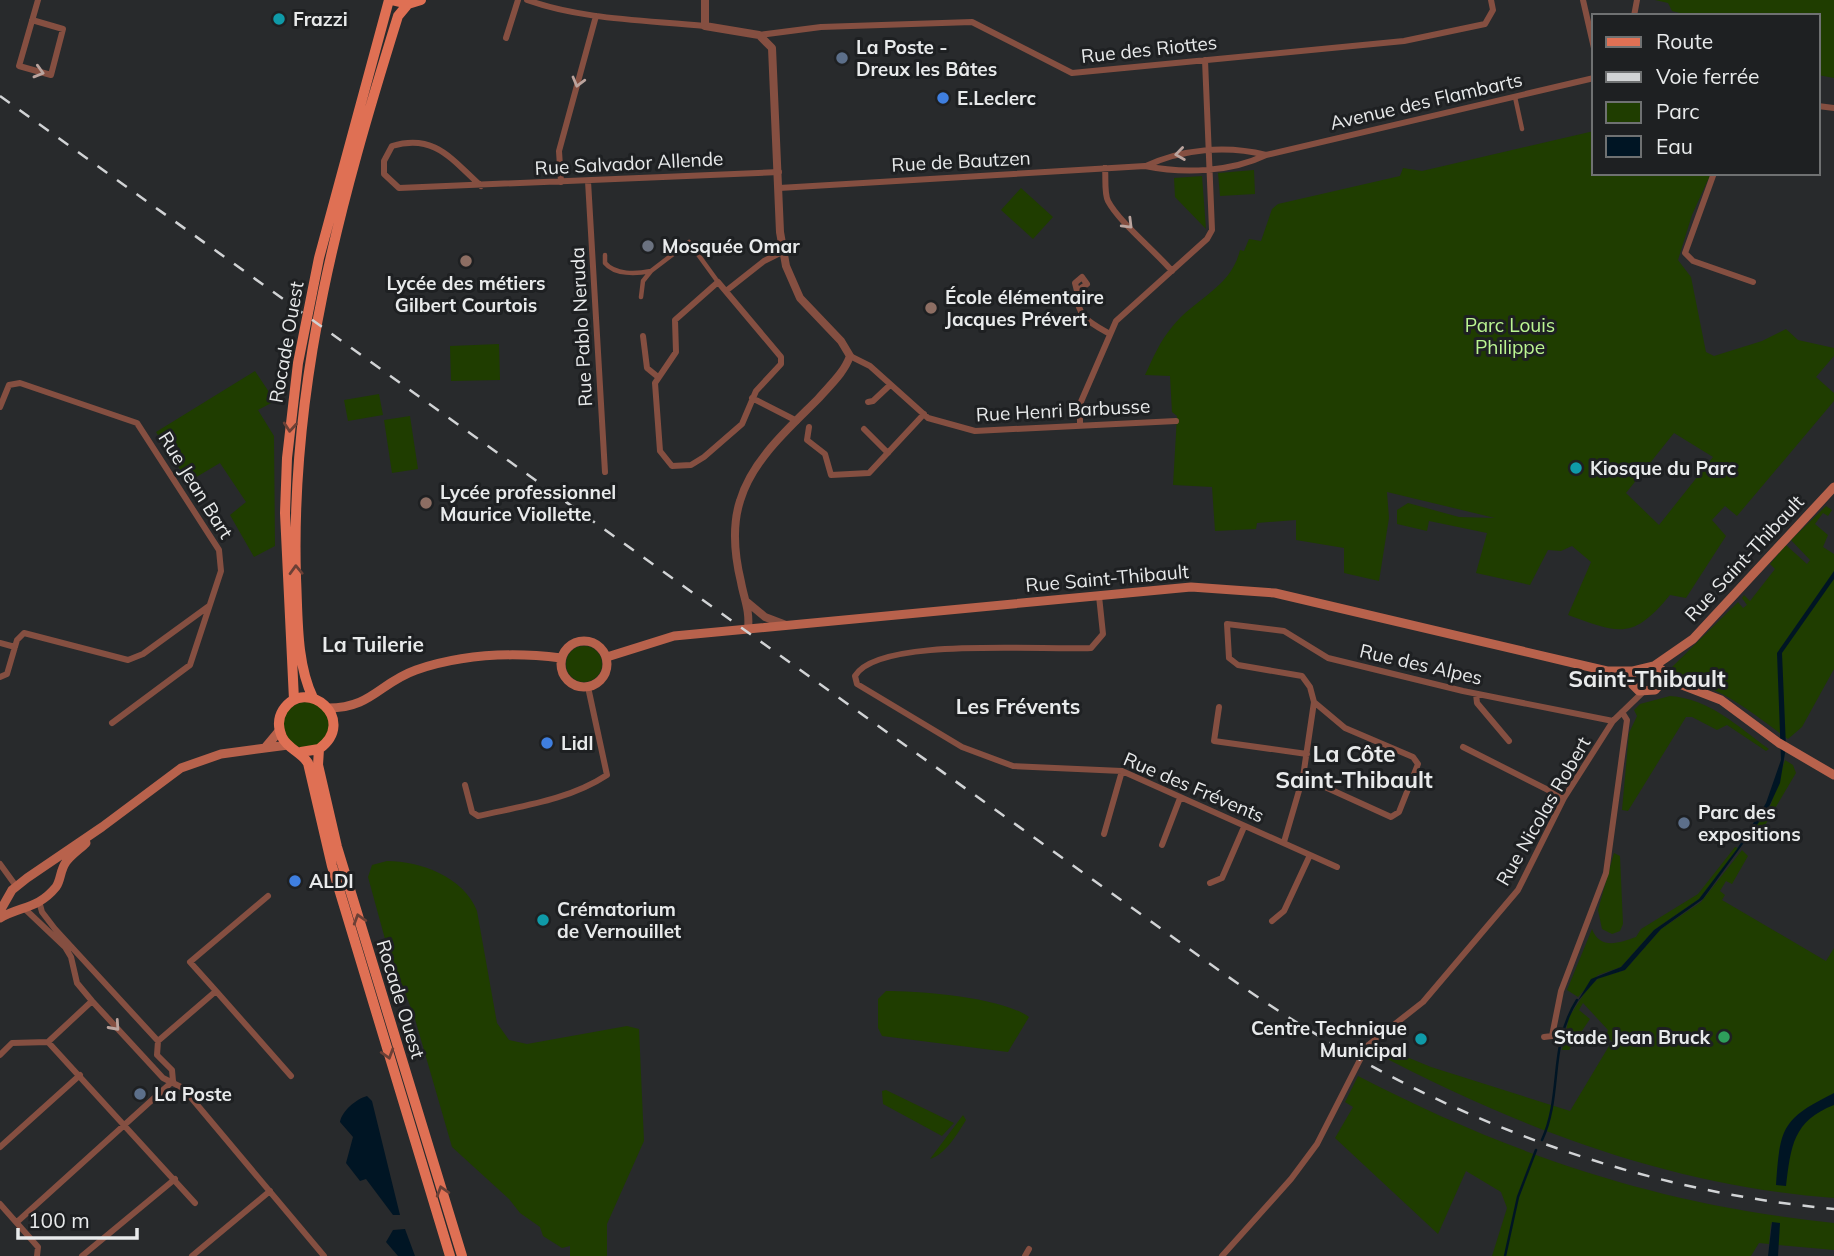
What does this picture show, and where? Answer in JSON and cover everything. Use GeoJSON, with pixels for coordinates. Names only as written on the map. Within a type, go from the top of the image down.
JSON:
{"type":"FeatureCollection","features":[{"type":"Feature","properties":{"kind":"main road"},"geometry":{"type":"LineString","coordinates":[[390,0],[408,4],[421,0]]}},
{"type":"Feature","properties":{"kind":"main road","name":"Rocade Ouest"},"geometry":{"type":"LineString","coordinates":[[313,698],[302,669],[295,545],[300,430],[312,341],[314,300],[390,0]]}},
{"type":"Feature","properties":{"kind":"main road","name":"Rocade Ouest"},"geometry":{"type":"LineString","coordinates":[[295,700],[285,513],[291,410],[302,335],[398,16],[408,4]]}},
{"type":"Feature","properties":{"kind":"main road","name":"Rue Saint-Thibault"},"geometry":{"type":"LineString","coordinates":[[607,657],[666,637],[1191,587],[1267,592],[1607,671],[1633,671],[1654,666],[1678,652],[1729,602],[1834,487]]}},
{"type":"Feature","properties":{"kind":"main road"},"geometry":{"type":"LineString","coordinates":[[585,640],[599,646],[607,657],[604,676],[588,687],[569,682],[562,671],[561,658],[569,646],[585,640]]}},
{"type":"Feature","properties":{"kind":"main road","name":"Rue Saint-Thibault"},"geometry":{"type":"LineString","coordinates":[[1663,678],[1678,652]]}},
{"type":"Feature","properties":{"kind":"main road"},"geometry":{"type":"LineString","coordinates":[[0,911],[10,900],[16,886],[48,866],[181,768],[221,754],[288,745],[301,751],[319,749],[330,738],[334,723],[349,708],[403,676],[443,663],[508,654],[561,658]]}},
{"type":"Feature","properties":{"kind":"main road"},"geometry":{"type":"LineString","coordinates":[[1654,666],[1663,678],[1721,700],[1801,756],[1834,775]]}},
{"type":"Feature","properties":{"kind":"main road","name":"Rue Saint-Thibault"},"geometry":{"type":"LineString","coordinates":[[1607,671],[1643,692]]}},
{"type":"Feature","properties":{"kind":"main road"},"geometry":{"type":"LineString","coordinates":[[1631,685],[1633,671]]}},
{"type":"Feature","properties":{"kind":"main road"},"geometry":{"type":"LineString","coordinates":[[1643,692],[1663,678]]}},
{"type":"Feature","properties":{"kind":"main road"},"geometry":{"type":"LineString","coordinates":[[265,748],[279,730],[283,710],[295,700],[313,698],[328,708],[349,708]]}},
{"type":"Feature","properties":{"kind":"main road"},"geometry":{"type":"LineString","coordinates":[[328,708],[334,723]]}},
{"type":"Feature","properties":{"kind":"main road"},"geometry":{"type":"LineString","coordinates":[[279,730],[288,745]]}},
{"type":"Feature","properties":{"kind":"main road","name":"Rocade Ouest"},"geometry":{"type":"LineString","coordinates":[[319,749],[318,765],[337,847],[462,1256]]}},
{"type":"Feature","properties":{"kind":"main road","name":"Rocade Ouest"},"geometry":{"type":"LineString","coordinates":[[301,751],[308,764],[321,827],[349,926],[450,1256]]}},
{"type":"Feature","properties":{"kind":"main road"},"geometry":{"type":"LineString","coordinates":[[1801,756],[1834,769]]}},
{"type":"Feature","properties":{"kind":"main road"},"geometry":{"type":"LineString","coordinates":[[0,918],[39,901],[56,887],[66,862],[102,827]]}},
{"type":"Feature","properties":{"kind":"main road"},"geometry":{"type":"LineString","coordinates":[[48,866],[60,874]]}},
{"type":"Feature","properties":{"kind":"main road"},"geometry":{"type":"LineString","coordinates":[[10,900],[22,909]]}},
{"type":"Feature","properties":{"kind":"street"},"geometry":{"type":"LineString","coordinates":[[32,20],[64,29],[51,75],[19,66],[32,20],[38,0]]}},
{"type":"Feature","properties":{"kind":"street"},"geometry":{"type":"LineString","coordinates":[[506,38],[518,0]]}},
{"type":"Feature","properties":{"kind":"street"},"geometry":{"type":"LineString","coordinates":[[527,0],[596,16],[705,26],[758,35],[772,48],[782,252],[791,282],[800,298],[841,341],[850,356],[842,372],[757,467],[739,503],[736,548],[748,606],[748,629]]}},
{"type":"Feature","properties":{"kind":"street"},"geometry":{"type":"LineString","coordinates":[[705,0],[705,26]]}},
{"type":"Feature","properties":{"kind":"street","name":"Rue des Riottes"},"geometry":{"type":"LineString","coordinates":[[758,35],[821,27],[972,22],[1072,73],[1404,41],[1485,24],[1493,9],[1491,0]]}},
{"type":"Feature","properties":{"kind":"street"},"geometry":{"type":"LineString","coordinates":[[1583,0],[1592,39]]}},
{"type":"Feature","properties":{"kind":"street"},"geometry":{"type":"LineString","coordinates":[[561,182],[559,151],[596,16]]}},
{"type":"Feature","properties":{"kind":"street"},"geometry":{"type":"LineString","coordinates":[[1080,425],[1080,404],[1116,321],[1208,239],[1212,230],[1205,60]]}},
{"type":"Feature","properties":{"kind":"street","name":"Avenue des Flambarts"},"geometry":{"type":"LineString","coordinates":[[1266,155],[1592,78]]}},
{"type":"Feature","properties":{"kind":"street"},"geometry":{"type":"LineString","coordinates":[[1515,97],[1522,129]]}},
{"type":"Feature","properties":{"kind":"street","name":"Rue Salvador Allende"},"geometry":{"type":"LineString","coordinates":[[481,186],[430,143],[413,142],[392,146],[384,161],[384,174],[398,188],[481,186],[779,172]]}},
{"type":"Feature","properties":{"kind":"street","name":"Rue de Bautzen"},"geometry":{"type":"LineString","coordinates":[[1145,166],[1173,153],[1244,149],[1266,155]]}},
{"type":"Feature","properties":{"kind":"street","name":"Rue de Bautzen"},"geometry":{"type":"LineString","coordinates":[[779,188],[1145,166],[1171,172],[1244,166],[1266,155]]}},
{"type":"Feature","properties":{"kind":"street"},"geometry":{"type":"LineString","coordinates":[[1105,169],[1107,200],[1172,271]]}},
{"type":"Feature","properties":{"kind":"street"},"geometry":{"type":"LineString","coordinates":[[1713,175],[1685,253],[1693,261],[1753,282]]}},
{"type":"Feature","properties":{"kind":"street","name":"Rue Pablo Neruda"},"geometry":{"type":"LineString","coordinates":[[589,181],[604,472]]}},
{"type":"Feature","properties":{"kind":"street"},"geometry":{"type":"LineString","coordinates":[[641,297],[643,281],[651,271],[690,242],[718,282],[781,357],[778,370],[752,398],[742,424],[691,465],[672,466],[665,462],[660,451],[655,399],[658,377],[676,352],[675,320],[718,282]]}},
{"type":"Feature","properties":{"kind":"street"},"geometry":{"type":"LineString","coordinates":[[726,291],[764,261],[782,252]]}},
{"type":"Feature","properties":{"kind":"street"},"geometry":{"type":"LineString","coordinates":[[606,255],[605,262],[615,270],[639,274],[651,271]]}},
{"type":"Feature","properties":{"kind":"street"},"geometry":{"type":"LineString","coordinates":[[1077,291],[1076,301],[1085,321],[1110,334]]}},
{"type":"Feature","properties":{"kind":"street"},"geometry":{"type":"LineString","coordinates":[[643,336],[647,368],[658,377]]}},
{"type":"Feature","properties":{"kind":"street","name":"Rue Henri Barbusse"},"geometry":{"type":"LineString","coordinates":[[850,356],[862,360],[924,414],[948,426],[975,431],[1177,421]]}},
{"type":"Feature","properties":{"kind":"street","name":"Rue Jean Bart"},"geometry":{"type":"LineString","coordinates":[[0,407],[9,386],[20,383],[125,417],[143,428],[219,550],[221,566],[211,605],[190,665],[112,723]]}},
{"type":"Feature","properties":{"kind":"street"},"geometry":{"type":"LineString","coordinates":[[868,402],[873,401],[890,385]]}},
{"type":"Feature","properties":{"kind":"street"},"geometry":{"type":"LineString","coordinates":[[752,398],[797,421]]}},
{"type":"Feature","properties":{"kind":"street"},"geometry":{"type":"LineString","coordinates":[[809,427],[807,440],[825,454],[831,475],[869,473],[924,414]]}},
{"type":"Feature","properties":{"kind":"street"},"geometry":{"type":"LineString","coordinates":[[864,429],[888,453]]}},
{"type":"Feature","properties":{"kind":"street","name":"Rue des Frévents"},"geometry":{"type":"LineString","coordinates":[[1099,596],[1103,634],[1091,648],[986,647],[895,654],[859,669],[855,676],[857,684],[962,747],[1013,766],[1122,771],[1337,867]]}},
{"type":"Feature","properties":{"kind":"street"},"geometry":{"type":"LineString","coordinates":[[0,677],[8,674],[20,636],[29,632],[111,658],[128,660],[143,654],[211,605]]}},
{"type":"Feature","properties":{"kind":"street"},"geometry":{"type":"LineString","coordinates":[[748,606],[765,617],[786,625]]}},
{"type":"Feature","properties":{"kind":"street"},"geometry":{"type":"LineString","coordinates":[[748,606],[766,627]]}},
{"type":"Feature","properties":{"kind":"street","name":"Rue des Alpes"},"geometry":{"type":"LineString","coordinates":[[1314,702],[1310,687],[1302,676],[1238,665],[1229,658],[1227,624],[1284,631],[1328,658],[1476,694],[1614,721]]}},
{"type":"Feature","properties":{"kind":"street"},"geometry":{"type":"LineString","coordinates":[[0,643],[15,647]]}},
{"type":"Feature","properties":{"kind":"street","name":"Rue Nicolas Robert"},"geometry":{"type":"LineString","coordinates":[[1629,704],[1631,685]]}},
{"type":"Feature","properties":{"kind":"street"},"geometry":{"type":"LineString","coordinates":[[465,786],[472,812],[478,816],[560,796],[588,787],[607,775],[588,687]]}},
{"type":"Feature","properties":{"kind":"street","name":"Rue Nicolas Robert"},"geometry":{"type":"LineString","coordinates":[[1222,1256],[1291,1179],[1317,1144],[1367,1046],[1423,1002],[1518,890],[1564,798],[1614,721],[1643,692]]}},
{"type":"Feature","properties":{"kind":"street"},"geometry":{"type":"LineString","coordinates":[[1476,694],[1478,703],[1510,741]]}},
{"type":"Feature","properties":{"kind":"street"},"geometry":{"type":"LineString","coordinates":[[1284,842],[1303,777],[1314,702]]}},
{"type":"Feature","properties":{"kind":"street"},"geometry":{"type":"LineString","coordinates":[[1303,777],[1391,817],[1399,812],[1418,764],[1413,757],[1345,728],[1314,702]]}},
{"type":"Feature","properties":{"kind":"street"},"geometry":{"type":"LineString","coordinates":[[1219,707],[1214,741],[1307,754]]}},
{"type":"Feature","properties":{"kind":"street"},"geometry":{"type":"LineString","coordinates":[[1544,1037],[1552,1036],[1561,991],[1606,873],[1627,720],[1622,712]]}},
{"type":"Feature","properties":{"kind":"street"},"geometry":{"type":"LineString","coordinates":[[1463,747],[1564,798]]}},
{"type":"Feature","properties":{"kind":"street"},"geometry":{"type":"LineString","coordinates":[[1104,834],[1122,771]]}},
{"type":"Feature","properties":{"kind":"street"},"geometry":{"type":"LineString","coordinates":[[1162,845],[1180,798]]}},
{"type":"Feature","properties":{"kind":"street"},"geometry":{"type":"LineString","coordinates":[[1210,883],[1222,878],[1244,827]]}},
{"type":"Feature","properties":{"kind":"street"},"geometry":{"type":"LineString","coordinates":[[1272,921],[1283,911],[1310,855]]}},
{"type":"Feature","properties":{"kind":"street"},"geometry":{"type":"LineString","coordinates":[[0,863],[16,886]]}},
{"type":"Feature","properties":{"kind":"street"},"geometry":{"type":"LineString","coordinates":[[268,896],[190,962],[291,1076]]}},
{"type":"Feature","properties":{"kind":"street"},"geometry":{"type":"LineString","coordinates":[[39,901],[42,912],[158,1041]]}},
{"type":"Feature","properties":{"kind":"street"},"geometry":{"type":"LineString","coordinates":[[22,909],[65,947],[77,983],[92,1001],[163,1077],[183,1088],[215,1123],[322,1253],[313,1256]]}},
{"type":"Feature","properties":{"kind":"street"},"geometry":{"type":"LineString","coordinates":[[73,965],[84,959]]}},
{"type":"Feature","properties":{"kind":"street"},"geometry":{"type":"LineString","coordinates":[[173,1081],[172,1070],[157,1055],[158,1041],[216,991]]}},
{"type":"Feature","properties":{"kind":"street"},"geometry":{"type":"LineString","coordinates":[[0,1055],[12,1043],[48,1042],[92,1001]]}},
{"type":"Feature","properties":{"kind":"street"},"geometry":{"type":"LineString","coordinates":[[48,1042],[195,1203]]}},
{"type":"Feature","properties":{"kind":"street"},"geometry":{"type":"LineString","coordinates":[[0,1147],[80,1075]]}},
{"type":"Feature","properties":{"kind":"street"},"geometry":{"type":"LineString","coordinates":[[17,1222],[173,1081]]}},
{"type":"Feature","properties":{"kind":"street"},"geometry":{"type":"LineString","coordinates":[[82,1256],[175,1179]]}},
{"type":"Feature","properties":{"kind":"street"},"geometry":{"type":"LineString","coordinates":[[192,1256],[270,1191]]}},
{"type":"Feature","properties":{"kind":"street"},"geometry":{"type":"LineString","coordinates":[[0,1203],[38,1247],[37,1256]]}},
{"type":"Feature","properties":{"kind":"green space"},"geometry":{"type":"Polygon","coordinates":[[[1655,0],[1834,0],[1834,78],[1820,75],[1820,14],[1684,14],[1672,11],[1668,3],[1655,0]]]}},
{"type":"Feature","properties":{"kind":"green space","name":"Parc Louis Philippe"},"geometry":{"type":"Polygon","coordinates":[[[1592,131],[1592,175],[1710,175],[1692,215],[1678,260],[1691,277],[1706,352],[1714,356],[1762,341],[1786,329],[1798,340],[1834,348],[1834,356],[1816,377],[1834,393],[1834,401],[1737,516],[1725,506],[1712,520],[1726,536],[1686,598],[1670,595],[1646,620],[1625,629],[1613,629],[1568,615],[1591,562],[1572,546],[1561,551],[1548,550],[1530,585],[1476,573],[1487,533],[1429,521],[1427,531],[1397,524],[1397,510],[1408,503],[1459,517],[1495,518],[1387,492],[1389,518],[1379,581],[1344,573],[1344,548],[1296,540],[1296,520],[1257,523],[1256,529],[1215,531],[1212,487],[1173,485],[1177,416],[1172,412],[1170,376],[1145,375],[1168,332],[1229,274],[1240,250],[1244,251],[1249,239],[1261,241],[1272,209],[1278,204],[1400,176],[1403,168],[1422,171],[1592,131]],[[1674,433],[1626,493],[1659,525],[1713,457],[1674,433]]]}},
{"type":"Feature","properties":{"kind":"green space"},"geometry":{"type":"Polygon","coordinates":[[[1254,170],[1255,194],[1220,196],[1218,173],[1254,170]]]}},
{"type":"Feature","properties":{"kind":"green space"},"geometry":{"type":"Polygon","coordinates":[[[1202,176],[1206,229],[1175,197],[1174,178],[1202,176]]]}},
{"type":"Feature","properties":{"kind":"green space"},"geometry":{"type":"Polygon","coordinates":[[[1021,188],[1053,217],[1033,239],[1001,210],[1021,188]]]}},
{"type":"Feature","properties":{"kind":"green space"},"geometry":{"type":"Polygon","coordinates":[[[499,344],[500,380],[451,381],[450,346],[499,344]]]}},
{"type":"Feature","properties":{"kind":"green space"},"geometry":{"type":"Polygon","coordinates":[[[255,371],[275,401],[258,410],[274,436],[275,546],[254,557],[230,515],[246,502],[220,463],[188,482],[156,432],[255,371]]]}},
{"type":"Feature","properties":{"kind":"green space"},"geometry":{"type":"Polygon","coordinates":[[[379,394],[383,415],[348,421],[344,400],[379,394]]]}},
{"type":"Feature","properties":{"kind":"green space"},"geometry":{"type":"Polygon","coordinates":[[[410,416],[418,469],[392,473],[384,420],[410,416]]]}},
{"type":"Feature","properties":{"kind":"green space"},"geometry":{"type":"Polygon","coordinates":[[[1826,506],[1832,510],[1828,516],[1823,513],[1815,524],[1828,535],[1823,547],[1834,554],[1834,669],[1802,727],[1788,739],[1734,701],[1706,686],[1673,676],[1670,669],[1738,602],[1743,608],[1747,605],[1742,598],[1744,595],[1750,601],[1775,569],[1770,564],[1786,545],[1807,564],[1810,560],[1791,540],[1826,506]]]}},
{"type":"Feature","properties":{"kind":"green space"},"geometry":{"type":"Polygon","coordinates":[[[584,646],[597,651],[602,664],[597,677],[584,682],[571,677],[566,664],[571,651],[584,646]]]}},
{"type":"Feature","properties":{"kind":"green space"},"geometry":{"type":"Polygon","coordinates":[[[1670,696],[1698,702],[1710,708],[1769,749],[1766,751],[1727,725],[1717,730],[1692,717],[1686,717],[1628,811],[1622,810],[1629,733],[1637,716],[1634,710],[1640,704],[1670,696]]]}},
{"type":"Feature","properties":{"kind":"green space"},"geometry":{"type":"Polygon","coordinates":[[[306,702],[322,709],[329,725],[322,741],[306,748],[290,741],[283,725],[290,709],[306,702]]]}},
{"type":"Feature","properties":{"kind":"green space"},"geometry":{"type":"Polygon","coordinates":[[[1785,760],[1793,765],[1796,773],[1758,837],[1751,834],[1771,804],[1785,760]]]}},
{"type":"Feature","properties":{"kind":"green space"},"geometry":{"type":"Polygon","coordinates":[[[1735,847],[1738,848],[1699,899],[1654,930],[1621,967],[1598,975],[1578,997],[1567,990],[1592,929],[1595,936],[1605,942],[1617,943],[1636,937],[1641,929],[1698,894],[1735,847]]]}},
{"type":"Feature","properties":{"kind":"green space","name":"Stade Jean Bruck"},"geometry":{"type":"Polygon","coordinates":[[[1742,850],[1748,856],[1732,884],[1726,881],[1720,891],[1725,895],[1722,900],[1826,961],[1834,948],[1834,1198],[1714,1181],[1597,1149],[1484,1105],[1374,1052],[1380,1046],[1431,1067],[1570,1111],[1612,1041],[1606,1037],[1608,1030],[1583,1003],[1579,1010],[1590,1019],[1569,1050],[1562,1050],[1569,1017],[1588,988],[1599,978],[1625,970],[1661,929],[1701,902],[1742,850]]]}},
{"type":"Feature","properties":{"kind":"green space"},"geometry":{"type":"Polygon","coordinates":[[[1614,853],[1620,856],[1623,924],[1620,931],[1612,934],[1602,929],[1598,910],[1614,853]]]}},
{"type":"Feature","properties":{"kind":"green space"},"geometry":{"type":"Polygon","coordinates":[[[387,861],[413,864],[440,873],[452,880],[471,899],[477,911],[497,1023],[509,1040],[527,1044],[627,1026],[639,1029],[644,1141],[607,1224],[607,1256],[570,1256],[570,1246],[562,1248],[543,1236],[540,1227],[520,1213],[509,1199],[452,1147],[415,1019],[385,939],[368,877],[372,865],[387,861]]]}},
{"type":"Feature","properties":{"kind":"green space"},"geometry":{"type":"Polygon","coordinates":[[[886,991],[919,992],[980,1000],[1000,1004],[1029,1017],[1008,1052],[882,1036],[878,1028],[878,999],[886,991]]]}},
{"type":"Feature","properties":{"kind":"green space"},"geometry":{"type":"Polygon","coordinates":[[[1358,1076],[1473,1130],[1589,1173],[1708,1204],[1834,1223],[1834,1250],[1778,1245],[1771,1222],[1769,1244],[1759,1243],[1751,1256],[1492,1256],[1507,1208],[1501,1192],[1466,1171],[1438,1234],[1335,1138],[1353,1107],[1345,1102],[1358,1076]]]}},
{"type":"Feature","properties":{"kind":"green space"},"geometry":{"type":"Polygon","coordinates":[[[886,1090],[954,1123],[942,1136],[883,1104],[882,1091],[886,1090]]]}},
{"type":"Feature","properties":{"kind":"green space"},"geometry":{"type":"Polygon","coordinates":[[[963,1115],[966,1120],[955,1137],[941,1153],[930,1159],[963,1115]]]}},
{"type":"Feature","properties":{"kind":"water"},"geometry":{"type":"Polygon","coordinates":[[[1834,571],[1834,579],[1782,653],[1786,747],[1780,783],[1767,811],[1703,899],[1661,929],[1625,970],[1597,979],[1577,1002],[1591,979],[1621,967],[1654,930],[1699,899],[1737,849],[1766,803],[1781,760],[1777,653],[1834,571]]]}},
{"type":"Feature","properties":{"kind":"water"},"geometry":{"type":"Polygon","coordinates":[[[1834,1093],[1834,1105],[1810,1119],[1797,1136],[1786,1186],[1776,1185],[1779,1150],[1787,1127],[1804,1110],[1834,1093]]]}},
{"type":"Feature","properties":{"kind":"water"},"geometry":{"type":"Polygon","coordinates":[[[367,1096],[372,1101],[400,1215],[393,1215],[366,1179],[360,1181],[346,1163],[353,1137],[340,1122],[341,1118],[350,1106],[367,1096]]]}},
{"type":"Feature","properties":{"kind":"water"},"geometry":{"type":"Polygon","coordinates":[[[1772,1222],[1780,1223],[1778,1256],[1768,1256],[1772,1222]]]}},
{"type":"Feature","properties":{"kind":"water"},"geometry":{"type":"Polygon","coordinates":[[[405,1229],[415,1256],[398,1256],[386,1242],[393,1230],[405,1229]]]}},
{"type":"Feature","properties":{"kind":"waterway"},"geometry":{"type":"LineString","coordinates":[[1542,1140],[1552,1105],[1562,1035],[1577,1000]]}},
{"type":"Feature","properties":{"kind":"waterway"},"geometry":{"type":"LineString","coordinates":[[1505,1256],[1518,1197],[1536,1150]]}},
{"type":"Feature","properties":{"kind":"railway"},"geometry":{"type":"LineString","coordinates":[[0,96],[1217,969],[1301,1025],[1426,1094],[1490,1123],[1557,1148],[1624,1170],[1693,1187],[1834,1209]]}},
{"type":"Feature","properties":{"kind":"place","name":"Frazzi"},"geometry":{"type":"Point","coordinates":[279,19]}},
{"type":"Feature","properties":{"kind":"place","name":"La Poste - Dreux les Bâtes"},"geometry":{"type":"Point","coordinates":[842,58]}},
{"type":"Feature","properties":{"kind":"place","name":"E.Leclerc"},"geometry":{"type":"Point","coordinates":[943,98]}},
{"type":"Feature","properties":{"kind":"place","name":"Mosquée Omar"},"geometry":{"type":"Point","coordinates":[648,246]}},
{"type":"Feature","properties":{"kind":"place","name":"Lycée des métiers Gilbert Courtois"},"geometry":{"type":"Point","coordinates":[466,261]}},
{"type":"Feature","properties":{"kind":"place","name":"École élémentaire Jacques Prévert"},"geometry":{"type":"Point","coordinates":[931,308]}},
{"type":"Feature","properties":{"kind":"place","name":"Kiosque du Parc"},"geometry":{"type":"Point","coordinates":[1576,468]}},
{"type":"Feature","properties":{"kind":"place","name":"Lycée professionnel Maurice Viollette"},"geometry":{"type":"Point","coordinates":[426,503]}},
{"type":"Feature","properties":{"kind":"place","name":"Lidl"},"geometry":{"type":"Point","coordinates":[547,743]}},
{"type":"Feature","properties":{"kind":"place","name":"Parc des expositions"},"geometry":{"type":"Point","coordinates":[1684,823]}},
{"type":"Feature","properties":{"kind":"place","name":"ALDI"},"geometry":{"type":"Point","coordinates":[295,881]}},
{"type":"Feature","properties":{"kind":"place","name":"Crématorium de Vernouillet"},"geometry":{"type":"Point","coordinates":[543,920]}},
{"type":"Feature","properties":{"kind":"place","name":"Stade Jean Bruck"},"geometry":{"type":"Point","coordinates":[1724,1037]}},
{"type":"Feature","properties":{"kind":"place","name":"Centre Technique Municipal"},"geometry":{"type":"Point","coordinates":[1421,1039]}},
{"type":"Feature","properties":{"kind":"place","name":"La Poste"},"geometry":{"type":"Point","coordinates":[140,1094]}},
{"type":"Feature","properties":{"kind":"district","name":"La Tuilerie"},"geometry":{"type":"Point","coordinates":[373,645]}},
{"type":"Feature","properties":{"kind":"district","name":"Saint-Thibault"},"geometry":{"type":"Point","coordinates":[1647,679]}},
{"type":"Feature","properties":{"kind":"district","name":"Les Frévents"},"geometry":{"type":"Point","coordinates":[1018,707]}},
{"type":"Feature","properties":{"kind":"district","name":"La Côte Saint-Thibault"},"geometry":{"type":"Point","coordinates":[1354,767]}}]}
